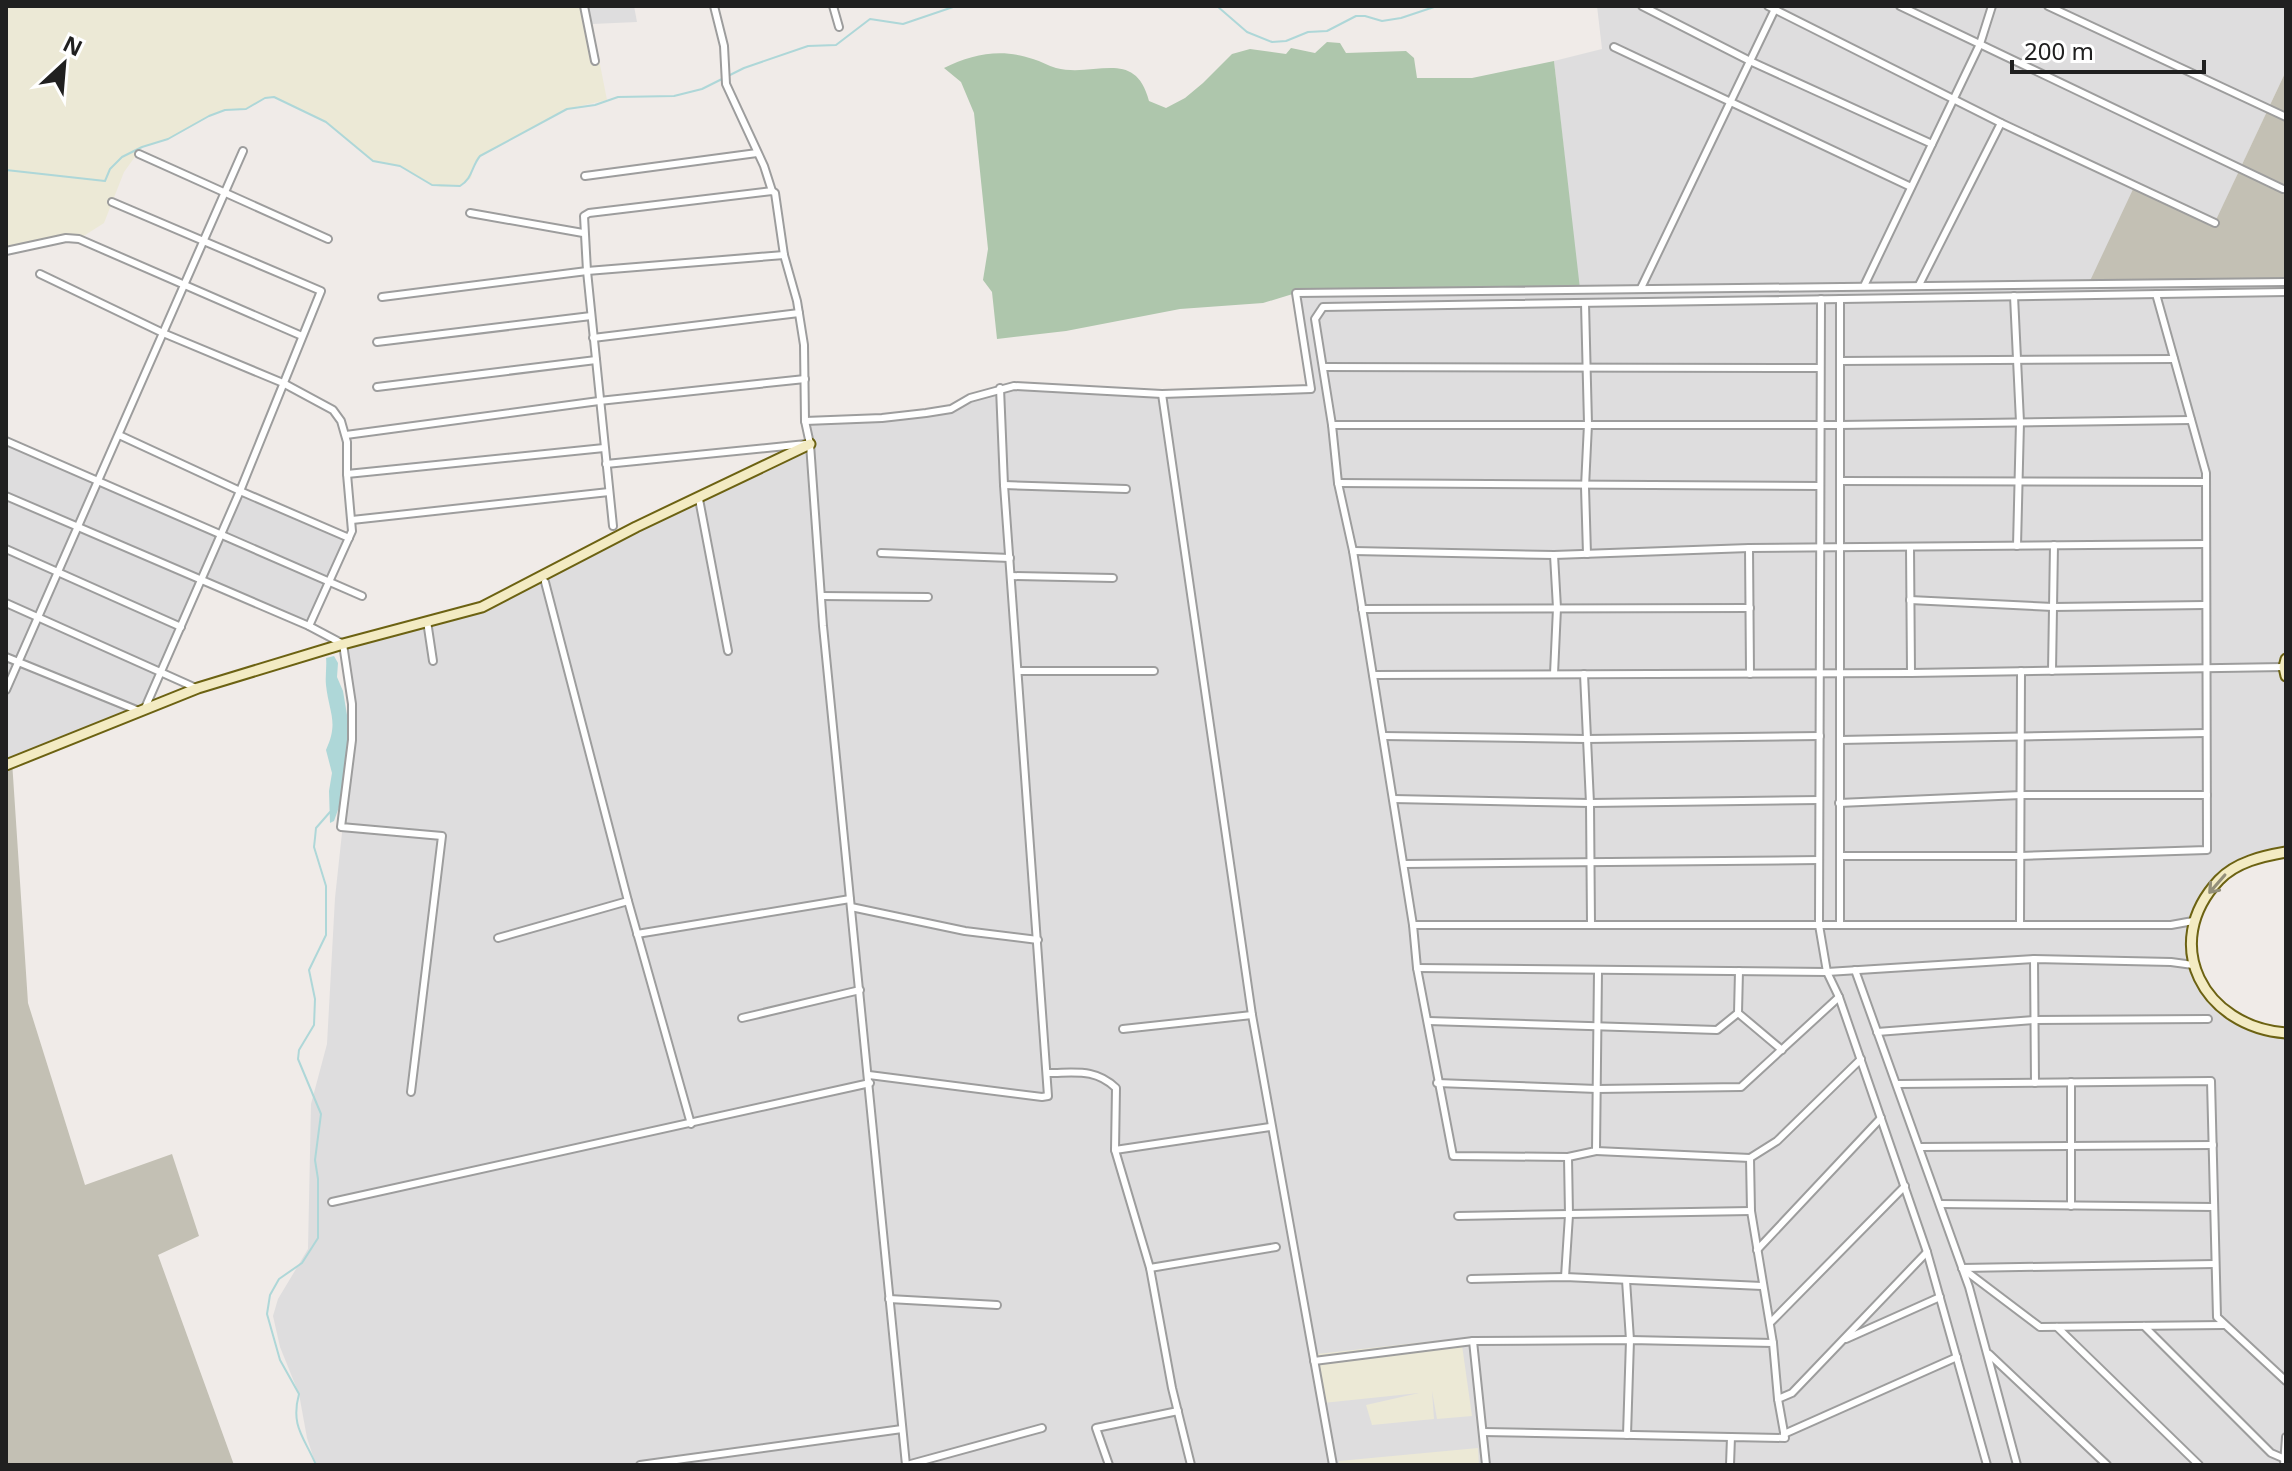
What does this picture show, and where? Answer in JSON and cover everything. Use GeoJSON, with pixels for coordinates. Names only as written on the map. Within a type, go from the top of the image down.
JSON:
{"type":"FeatureCollection","features":[{"type":"Feature","properties":{"kind":"street"},"geometry":{"type":"LineString","coordinates":[[584,6],[595,61]]}},
{"type":"Feature","properties":{"kind":"street"},"geometry":{"type":"LineString","coordinates":[[714,6],[724,46],[726,84],[775,193],[784,255],[804,345],[805,421],[810,444],[821,596],[907,1465],[1042,1428]]}},
{"type":"Feature","properties":{"kind":"street"},"geometry":{"type":"LineString","coordinates":[[833,6],[839,27]]}},
{"type":"Feature","properties":{"kind":"street"},"geometry":{"type":"LineString","coordinates":[[1642,6],[1752,62],[1932,144]]}},
{"type":"Feature","properties":{"kind":"street"},"geometry":{"type":"LineString","coordinates":[[1900,6],[2283,189]]}},
{"type":"Feature","properties":{"kind":"street"},"geometry":{"type":"LineString","coordinates":[[1864,286],[1980,44],[1992,6]]}},
{"type":"Feature","properties":{"kind":"street"},"geometry":{"type":"LineString","coordinates":[[2048,6],[2286,117]]}},
{"type":"Feature","properties":{"kind":"street"},"geometry":{"type":"LineString","coordinates":[[1641,288],[1752,62],[1772,8],[2001,123],[2215,223]]}},
{"type":"Feature","properties":{"kind":"street"},"geometry":{"type":"LineString","coordinates":[[1614,47],[1911,187]]}},
{"type":"Feature","properties":{"kind":"street"},"geometry":{"type":"LineString","coordinates":[[1919,285],[2001,123]]}},
{"type":"Feature","properties":{"kind":"street"},"geometry":{"type":"LineString","coordinates":[[6,690],[243,151]]}},
{"type":"Feature","properties":{"kind":"street"},"geometry":{"type":"LineString","coordinates":[[585,176],[757,153]]}},
{"type":"Feature","properties":{"kind":"street"},"geometry":{"type":"LineString","coordinates":[[139,154],[328,239]]}},
{"type":"Feature","properties":{"kind":"street"},"geometry":{"type":"LineString","coordinates":[[613,526],[583,233],[584,216],[772,191]]}},
{"type":"Feature","properties":{"kind":"street"},"geometry":{"type":"LineString","coordinates":[[112,202],[321,291],[240,491],[142,710]]}},
{"type":"Feature","properties":{"kind":"street"},"geometry":{"type":"LineString","coordinates":[[470,213],[583,233]]}},
{"type":"Feature","properties":{"kind":"street"},"geometry":{"type":"LineString","coordinates":[[6,251],[66,238],[79,239],[302,336]]}},
{"type":"Feature","properties":{"kind":"street"},"geometry":{"type":"LineString","coordinates":[[382,297],[587,271],[784,255]]}},
{"type":"Feature","properties":{"kind":"street"},"geometry":{"type":"LineString","coordinates":[[40,274],[163,333],[283,383],[333,410],[346,435],[352,520],[349,538],[309,626]]}},
{"type":"Feature","properties":{"kind":"street"},"geometry":{"type":"LineString","coordinates":[[805,421],[882,418],[951,409],[970,398],[1000,388],[1065,388],[1162,394],[1311,389],[1296,293],[2286,282]]}},
{"type":"Feature","properties":{"kind":"street"},"geometry":{"type":"LineString","coordinates":[[1861,1059],[1777,1141],[1750,1158],[1596,1151],[1568,1157],[1453,1156],[1417,968],[1404,864],[1353,551],[1338,483],[1315,319],[1323,307],[2286,292]]}},
{"type":"Feature","properties":{"kind":"street"},"geometry":{"type":"LineString","coordinates":[[1840,856],[2020,856],[2207,850],[2206,473],[2156,294]]}},
{"type":"Feature","properties":{"kind":"street"},"geometry":{"type":"LineString","coordinates":[[2014,296],[2020,422],[2017,546]]}},
{"type":"Feature","properties":{"kind":"street"},"geometry":{"type":"LineString","coordinates":[[1821,299],[1819,925],[1827,972],[1839,997],[1927,1252],[1987,1465]]}},
{"type":"Feature","properties":{"kind":"street"},"geometry":{"type":"LineString","coordinates":[[1840,299],[1840,925]]}},
{"type":"Feature","properties":{"kind":"street"},"geometry":{"type":"LineString","coordinates":[[1585,303],[1587,554]]}},
{"type":"Feature","properties":{"kind":"street"},"geometry":{"type":"LineString","coordinates":[[593,338],[799,313]]}},
{"type":"Feature","properties":{"kind":"street"},"geometry":{"type":"LineString","coordinates":[[377,342],[591,316]]}},
{"type":"Feature","properties":{"kind":"street"},"geometry":{"type":"LineString","coordinates":[[1840,361],[2174,359]]}},
{"type":"Feature","properties":{"kind":"street"},"geometry":{"type":"LineString","coordinates":[[377,387],[596,360]]}},
{"type":"Feature","properties":{"kind":"street"},"geometry":{"type":"LineString","coordinates":[[1323,367],[1820,368]]}},
{"type":"Feature","properties":{"kind":"street"},"geometry":{"type":"LineString","coordinates":[[346,435],[599,401],[805,379]]}},
{"type":"Feature","properties":{"kind":"street"},"geometry":{"type":"LineString","coordinates":[[332,1202],[691,1124],[870,1079],[1048,1096],[1004,485],[1000,388]]}},
{"type":"Feature","properties":{"kind":"street"},"geometry":{"type":"LineString","coordinates":[[1162,394],[1252,1015],[1333,1465]]}},
{"type":"Feature","properties":{"kind":"street"},"geometry":{"type":"LineString","coordinates":[[1332,425],[1840,425],[2191,420]]}},
{"type":"Feature","properties":{"kind":"street"},"geometry":{"type":"LineString","coordinates":[[119,435],[349,538]]}},
{"type":"Feature","properties":{"kind":"street"},"geometry":{"type":"LineString","coordinates":[[6,441],[362,596]]}},
{"type":"Feature","properties":{"kind":"street"},"geometry":{"type":"LineString","coordinates":[[606,464],[810,444]]}},
{"type":"Feature","properties":{"kind":"street"},"geometry":{"type":"LineString","coordinates":[[6,765],[198,688],[343,644],[482,607],[636,527],[810,444]]}},
{"type":"Feature","properties":{"kind":"street"},"geometry":{"type":"LineString","coordinates":[[347,474],[604,448]]}},
{"type":"Feature","properties":{"kind":"street"},"geometry":{"type":"LineString","coordinates":[[1840,481],[2206,482]]}},
{"type":"Feature","properties":{"kind":"street"},"geometry":{"type":"LineString","coordinates":[[1338,483],[1585,487],[1820,486]]}},
{"type":"Feature","properties":{"kind":"street"},"geometry":{"type":"LineString","coordinates":[[1004,485],[1126,489]]}},
{"type":"Feature","properties":{"kind":"street"},"geometry":{"type":"LineString","coordinates":[[352,520],[609,492]]}},
{"type":"Feature","properties":{"kind":"street"},"geometry":{"type":"LineString","coordinates":[[6,496],[202,579],[343,644]]}},
{"type":"Feature","properties":{"kind":"street"},"geometry":{"type":"LineString","coordinates":[[699,499],[728,651]]}},
{"type":"Feature","properties":{"kind":"street"},"geometry":{"type":"LineString","coordinates":[[1353,551],[1554,555],[1749,548],[2206,544]]}},
{"type":"Feature","properties":{"kind":"street"},"geometry":{"type":"LineString","coordinates":[[2052,671],[2054,545]]}},
{"type":"Feature","properties":{"kind":"street"},"geometry":{"type":"LineString","coordinates":[[1910,547],[1911,673]]}},
{"type":"Feature","properties":{"kind":"street"},"geometry":{"type":"LineString","coordinates":[[1749,548],[1750,674]]}},
{"type":"Feature","properties":{"kind":"street"},"geometry":{"type":"LineString","coordinates":[[6,549],[181,627]]}},
{"type":"Feature","properties":{"kind":"street"},"geometry":{"type":"LineString","coordinates":[[881,553],[1010,558]]}},
{"type":"Feature","properties":{"kind":"street"},"geometry":{"type":"LineString","coordinates":[[1554,555],[1557,608],[1554,674]]}},
{"type":"Feature","properties":{"kind":"street"},"geometry":{"type":"LineString","coordinates":[[1011,576],[1113,578]]}},
{"type":"Feature","properties":{"kind":"street"},"geometry":{"type":"LineString","coordinates":[[545,582],[628,901],[691,1124]]}},
{"type":"Feature","properties":{"kind":"street"},"geometry":{"type":"LineString","coordinates":[[821,596],[928,597]]}},
{"type":"Feature","properties":{"kind":"street"},"geometry":{"type":"LineString","coordinates":[[1910,600],[2053,607],[2205,605]]}},
{"type":"Feature","properties":{"kind":"street"},"geometry":{"type":"LineString","coordinates":[[6,603],[198,688]]}},
{"type":"Feature","properties":{"kind":"street"},"geometry":{"type":"LineString","coordinates":[[1362,609],[1750,608]]}},
{"type":"Feature","properties":{"kind":"street"},"geometry":{"type":"LineString","coordinates":[[427,621],[433,661]]}},
{"type":"Feature","properties":{"kind":"street"},"geometry":{"type":"LineString","coordinates":[[343,644],[352,704],[352,740],[341,827],[442,836],[411,1092]]}},
{"type":"Feature","properties":{"kind":"street"},"geometry":{"type":"LineString","coordinates":[[6,657],[142,710]]}},
{"type":"Feature","properties":{"kind":"street"},"geometry":{"type":"LineString","coordinates":[[1373,675],[1820,674],[2285,667]]}},
{"type":"Feature","properties":{"kind":"street"},"geometry":{"type":"LineString","coordinates":[[1019,671],[1154,671]]}},
{"type":"Feature","properties":{"kind":"street"},"geometry":{"type":"LineString","coordinates":[[2020,925],[2021,671]]}},
{"type":"Feature","properties":{"kind":"street"},"geometry":{"type":"LineString","coordinates":[[1584,674],[1590,803],[1591,925]]}},
{"type":"Feature","properties":{"kind":"street"},"geometry":{"type":"LineString","coordinates":[[1840,740],[2206,733]]}},
{"type":"Feature","properties":{"kind":"street"},"geometry":{"type":"LineString","coordinates":[[1383,736],[1586,739],[1820,736]]}},
{"type":"Feature","properties":{"kind":"street"},"geometry":{"type":"LineString","coordinates":[[1839,803],[2021,795],[2207,795]]}},
{"type":"Feature","properties":{"kind":"street"},"geometry":{"type":"LineString","coordinates":[[1393,799],[1590,803],[1819,800]]}},
{"type":"Feature","properties":{"kind":"street"},"geometry":{"type":"LineString","coordinates":[[2286,852],[2264,856],[2236,867],[2220,878],[2193,921],[2193,965],[2214,999],[2236,1018],[2286,1033]]}},
{"type":"Feature","properties":{"kind":"street"},"geometry":{"type":"LineString","coordinates":[[1404,864],[1819,860]]}},
{"type":"Feature","properties":{"kind":"street"},"geometry":{"type":"LineString","coordinates":[[498,938],[628,901]]}},
{"type":"Feature","properties":{"kind":"street"},"geometry":{"type":"LineString","coordinates":[[637,934],[850,903],[965,931],[1038,940]]}},
{"type":"Feature","properties":{"kind":"street"},"geometry":{"type":"LineString","coordinates":[[1413,925],[2171,925],[2193,921]]}},
{"type":"Feature","properties":{"kind":"street"},"geometry":{"type":"LineString","coordinates":[[1417,968],[1827,972],[2034,959],[2193,965]]}},
{"type":"Feature","properties":{"kind":"street"},"geometry":{"type":"LineString","coordinates":[[2034,959],[2035,1083]]}},
{"type":"Feature","properties":{"kind":"street"},"geometry":{"type":"LineString","coordinates":[[1855,970],[1962,1268],[2017,1465]]}},
{"type":"Feature","properties":{"kind":"street"},"geometry":{"type":"LineString","coordinates":[[1596,1151],[1598,971]]}},
{"type":"Feature","properties":{"kind":"street"},"geometry":{"type":"LineString","coordinates":[[1428,1021],[1717,1030],[1738,1013],[1739,971]]}},
{"type":"Feature","properties":{"kind":"street"},"geometry":{"type":"LineString","coordinates":[[742,1018],[860,990]]}},
{"type":"Feature","properties":{"kind":"street"},"geometry":{"type":"LineString","coordinates":[[1437,1083],[1597,1089],[1741,1087],[1839,997]]}},
{"type":"Feature","properties":{"kind":"street"},"geometry":{"type":"LineString","coordinates":[[1738,1013],[1782,1050]]}},
{"type":"Feature","properties":{"kind":"street"},"geometry":{"type":"LineString","coordinates":[[1123,1029],[1252,1015]]}},
{"type":"Feature","properties":{"kind":"street"},"geometry":{"type":"LineString","coordinates":[[1877,1032],[2034,1020],[2208,1019]]}},
{"type":"Feature","properties":{"kind":"street"},"geometry":{"type":"LineString","coordinates":[[1048,1073],[1103,1076],[1116,1088],[1115,1150],[1150,1268],[1191,1465]]}},
{"type":"Feature","properties":{"kind":"street"},"geometry":{"type":"LineString","coordinates":[[1898,1084],[2211,1081],[2217,1317],[2286,1381]]}},
{"type":"Feature","properties":{"kind":"street"},"geometry":{"type":"LineString","coordinates":[[2071,1082],[2071,1206]]}},
{"type":"Feature","properties":{"kind":"street"},"geometry":{"type":"LineString","coordinates":[[1757,1250],[1881,1118]]}},
{"type":"Feature","properties":{"kind":"street"},"geometry":{"type":"LineString","coordinates":[[1115,1150],[1270,1127]]}},
{"type":"Feature","properties":{"kind":"street"},"geometry":{"type":"LineString","coordinates":[[1920,1147],[2213,1145]]}},
{"type":"Feature","properties":{"kind":"street"},"geometry":{"type":"LineString","coordinates":[[1565,1277],[1569,1215],[1568,1157]]}},
{"type":"Feature","properties":{"kind":"street"},"geometry":{"type":"LineString","coordinates":[[1483,1432],[1785,1438],[1771,1322],[1762,1286],[1751,1211],[1750,1158]]}},
{"type":"Feature","properties":{"kind":"street"},"geometry":{"type":"LineString","coordinates":[[1771,1322],[1905,1186]]}},
{"type":"Feature","properties":{"kind":"street"},"geometry":{"type":"LineString","coordinates":[[1940,1204],[2214,1207]]}},
{"type":"Feature","properties":{"kind":"street"},"geometry":{"type":"LineString","coordinates":[[1458,1216],[1751,1211]]}},
{"type":"Feature","properties":{"kind":"street"},"geometry":{"type":"LineString","coordinates":[[1150,1268],[1276,1247]]}},
{"type":"Feature","properties":{"kind":"street"},"geometry":{"type":"LineString","coordinates":[[1778,1399],[1792,1393],[1927,1252]]}},
{"type":"Feature","properties":{"kind":"street"},"geometry":{"type":"LineString","coordinates":[[1962,1268],[2215,1264]]}},
{"type":"Feature","properties":{"kind":"street"},"geometry":{"type":"LineString","coordinates":[[1962,1268],[2040,1327],[2224,1325]]}},
{"type":"Feature","properties":{"kind":"street"},"geometry":{"type":"LineString","coordinates":[[1471,1279],[1565,1277],[1762,1286]]}},
{"type":"Feature","properties":{"kind":"street"},"geometry":{"type":"LineString","coordinates":[[1626,1280],[1630,1340],[1627,1435]]}},
{"type":"Feature","properties":{"kind":"street"},"geometry":{"type":"LineString","coordinates":[[1843,1340],[1940,1297]]}},
{"type":"Feature","properties":{"kind":"street"},"geometry":{"type":"LineString","coordinates":[[889,1299],[997,1305]]}},
{"type":"Feature","properties":{"kind":"street"},"geometry":{"type":"LineString","coordinates":[[2144,1326],[2271,1453],[2284,1462]]}},
{"type":"Feature","properties":{"kind":"street"},"geometry":{"type":"LineString","coordinates":[[2057,1327],[2199,1465]]}},
{"type":"Feature","properties":{"kind":"street"},"geometry":{"type":"LineString","coordinates":[[1314,1361],[1473,1341],[1773,1343]]}},
{"type":"Feature","properties":{"kind":"street"},"geometry":{"type":"LineString","coordinates":[[1473,1341],[1486,1465]]}},
{"type":"Feature","properties":{"kind":"street"},"geometry":{"type":"LineString","coordinates":[[1987,1351],[2107,1465]]}},
{"type":"Feature","properties":{"kind":"street"},"geometry":{"type":"LineString","coordinates":[[1784,1434],[1957,1357]]}},
{"type":"Feature","properties":{"kind":"street"},"geometry":{"type":"LineString","coordinates":[[1109,1465],[1096,1428],[1178,1411]]}},
{"type":"Feature","properties":{"kind":"street"},"geometry":{"type":"LineString","coordinates":[[640,1465],[902,1429]]}},
{"type":"Feature","properties":{"kind":"street"},"geometry":{"type":"LineString","coordinates":[[1730,1465],[1731,1437]]}},
{"type":"Feature","properties":{"kind":"street"},"geometry":{"type":"LineString","coordinates":[[2284,1462],[2286,1437]]}},
{"type":"Feature","properties":{"kind":"shaded area"},"geometry":{"type":"Polygon","coordinates":[[[6,6],[582,6],[592,24],[607,100],[567,109],[481,156],[474,163],[471,178],[460,186],[441,187],[400,166],[373,161],[326,122],[274,97],[265,98],[246,109],[225,110],[209,116],[168,139],[142,147],[124,172],[104,223],[79,239],[65,238],[6,251],[6,6]]]}},
{"type":"Feature","properties":{"kind":"shaded area"},"geometry":{"type":"Polygon","coordinates":[[[582,6],[634,6],[637,22],[592,24],[582,6]]]}},
{"type":"Feature","properties":{"kind":"shaded area"},"geometry":{"type":"Polygon","coordinates":[[[1597,6],[2286,6],[2286,71],[2215,223],[2286,282],[2286,852],[2236,867],[2206,897],[2192,941],[2202,983],[2236,1018],[2286,1033],[2284,1465],[316,1465],[307,1438],[299,1394],[280,1347],[273,1316],[278,1299],[308,1249],[311,1104],[327,1044],[335,898],[352,740],[343,644],[482,607],[810,444],[805,421],[882,418],[951,409],[1000,388],[1162,394],[1310,389],[1296,293],[1579,289],[1554,61],[1602,49],[1597,6]]]}},
{"type":"Feature","properties":{"kind":"shaded area"},"geometry":{"type":"Polygon","coordinates":[[[2286,71],[2286,282],[2089,283],[2135,185],[2215,222],[2286,71]]]}},
{"type":"Feature","properties":{"kind":"shaded area"},"geometry":{"type":"Polygon","coordinates":[[[6,441],[221,535],[240,491],[349,538],[309,626],[202,579],[145,709],[6,765],[6,441]]]}},
{"type":"Feature","properties":{"kind":"shaded area"},"geometry":{"type":"Polygon","coordinates":[[[12,761],[28,1003],[85,1185],[172,1154],[199,1236],[158,1255],[234,1465],[6,1465],[6,765],[12,761]]]}},
{"type":"Feature","properties":{"kind":"shaded area"},"geometry":{"type":"Polygon","coordinates":[[[1461,1338],[1472,1416],[1437,1419],[1432,1391],[1434,1419],[1372,1425],[1366,1405],[1419,1393],[1323,1403],[1317,1354],[1461,1338]]]}},
{"type":"Feature","properties":{"kind":"shaded area"},"geometry":{"type":"Polygon","coordinates":[[[1478,1448],[1479,1465],[1339,1465],[1339,1461],[1478,1448]]]}},
{"type":"Feature","properties":{"kind":"green space"},"geometry":{"type":"Polygon","coordinates":[[[1327,42],[1340,43],[1346,53],[1406,51],[1414,58],[1417,78],[1472,78],[1554,61],[1580,289],[1296,293],[1263,303],[1180,309],[1066,331],[997,339],[992,292],[983,280],[988,249],[974,113],[961,82],[944,68],[976,56],[998,53],[1071,70],[1124,69],[1143,84],[1149,101],[1166,108],[1185,98],[1232,54],[1250,49],[1286,54],[1291,48],[1315,53],[1327,42]]]}},
{"type":"Feature","properties":{"kind":"water"},"geometry":{"type":"Polygon","coordinates":[[[334,656],[338,663],[337,677],[347,715],[347,744],[344,793],[334,821],[330,823],[332,773],[326,750],[333,725],[326,685],[326,658],[334,656]]]}},
{"type":"Feature","properties":{"kind":"waterway"},"geometry":{"type":"LineString","coordinates":[[6,170],[105,181],[110,169],[122,157],[142,147],[168,139],[209,116],[225,110],[246,109],[265,98],[274,97],[326,122],[373,161],[400,166],[432,185],[460,186],[480,156],[567,109],[595,105],[618,97],[674,96],[702,89],[744,68],[808,46],[836,45],[870,19],[903,24],[956,6]]}},
{"type":"Feature","properties":{"kind":"waterway"},"geometry":{"type":"LineString","coordinates":[[1217,6],[1247,32],[1272,42],[1286,41],[1308,32],[1327,31],[1356,16],[1382,21],[1437,6]]}},
{"type":"Feature","properties":{"kind":"waterway"},"geometry":{"type":"LineString","coordinates":[[316,1465],[298,1424],[299,1394],[280,1360],[267,1314],[270,1295],[279,1279],[302,1263],[318,1238],[315,1160],[321,1114],[298,1059],[299,1050],[314,1025],[315,999],[309,970],[326,935],[326,886],[314,847],[316,828],[330,812]]}}]}
